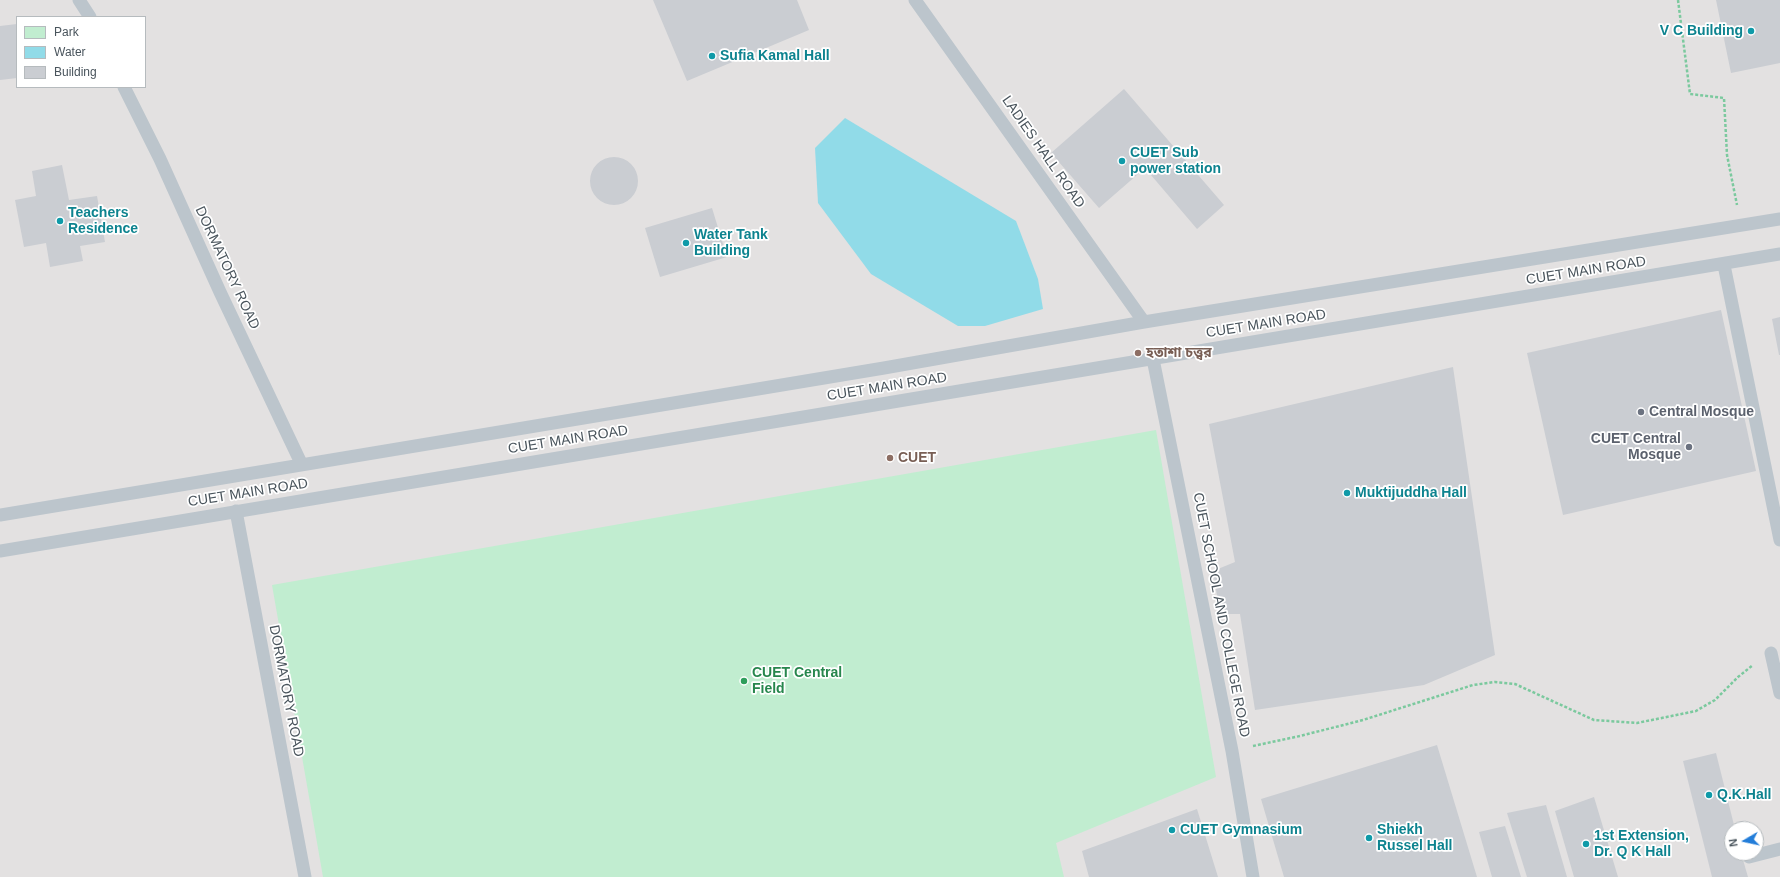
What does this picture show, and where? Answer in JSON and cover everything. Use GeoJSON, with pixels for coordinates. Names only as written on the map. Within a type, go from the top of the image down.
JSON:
{"type":"FeatureCollection","features":[{"type":"Feature","properties":{"kind":"lane"},"geometry":{"type":"LineString","coordinates":[[79,0],[89,16]]}},
{"type":"Feature","properties":{"kind":"lane","name":"LADIES HALL ROAD"},"geometry":{"type":"LineString","coordinates":[[915,0],[1144,322]]}},
{"type":"Feature","properties":{"kind":"lane","name":"DORMATORY ROAD"},"geometry":{"type":"LineString","coordinates":[[124,88],[160,159],[220,292],[301,463]]}},
{"type":"Feature","properties":{"kind":"lane","name":"CUET MAIN ROAD"},"geometry":{"type":"LineString","coordinates":[[0,514],[301,463],[884,368],[1144,322],[1780,218]]}},
{"type":"Feature","properties":{"kind":"lane","name":"CUET MAIN ROAD"},"geometry":{"type":"LineString","coordinates":[[0,551],[1724,265],[1780,254]]}},
{"type":"Feature","properties":{"kind":"lane"},"geometry":{"type":"LineString","coordinates":[[1724,265],[1780,540]]}},
{"type":"Feature","properties":{"kind":"lane","name":"CUET SCHOOL AND COLLEGE ROAD"},"geometry":{"type":"LineString","coordinates":[[1154,359],[1232,751],[1253,877]]}},
{"type":"Feature","properties":{"kind":"lane","name":"DORMATORY ROAD"},"geometry":{"type":"LineString","coordinates":[[236,511],[305,877]]}},
{"type":"Feature","properties":{"kind":"lane"},"geometry":{"type":"LineString","coordinates":[[1771,653],[1780,693]]}},
{"type":"Feature","properties":{"kind":"lane"},"geometry":{"type":"LineString","coordinates":[[1764,853],[1780,849]]}},
{"type":"Feature","properties":{"kind":"path"},"geometry":{"type":"LineString","coordinates":[[1678,0],[1690,94],[1724,98],[1727,155],[1741,225]]}},
{"type":"Feature","properties":{"kind":"path"},"geometry":{"type":"LineString","coordinates":[[1232,751],[1363,720],[1473,685],[1494,682],[1515,684],[1594,720],[1637,723],[1696,711],[1715,700],[1738,676],[1771,653]]}},
{"type":"Feature","properties":{"kind":"shaded area","name":"CUET"},"geometry":{"type":"Polygon","coordinates":[[[0,0],[1780,0],[1780,877],[0,877],[0,0]]]}},
{"type":"Feature","properties":{"kind":"green space","name":"CUET Central Field"},"geometry":{"type":"Polygon","coordinates":[[[1156,430],[1216,777],[1056,843],[1064,877],[323,877],[272,585],[1156,430]]]}},
{"type":"Feature","properties":{"kind":"water"},"geometry":{"type":"Polygon","coordinates":[[[845,118],[1016,221],[1038,279],[1043,309],[985,326],[958,326],[871,274],[818,203],[815,148],[845,118]]]}},
{"type":"Feature","properties":{"kind":"building","name":"Sufia Kamal Hall"},"geometry":{"type":"Polygon","coordinates":[[[653,0],[797,0],[809,30],[687,81],[653,0]]]}},
{"type":"Feature","properties":{"kind":"building","name":"V C Building"},"geometry":{"type":"Polygon","coordinates":[[[1716,0],[1780,0],[1780,63],[1731,73],[1716,0]]]}},
{"type":"Feature","properties":{"kind":"building"},"geometry":{"type":"Polygon","coordinates":[[[16,24],[16,78],[0,80],[0,26],[16,24]]]}},
{"type":"Feature","properties":{"kind":"building","name":"CUET Sub power station"},"geometry":{"type":"Polygon","coordinates":[[[1124,89],[1224,205],[1197,229],[1145,168],[1099,208],[1051,153],[1124,89]]]}},
{"type":"Feature","properties":{"kind":"building"},"geometry":{"type":"Polygon","coordinates":[[[609,157],[619,157],[631,164],[638,176],[638,186],[631,198],[619,205],[609,205],[601,201],[594,194],[590,186],[590,176],[594,168],[601,161],[609,157]]]}},
{"type":"Feature","properties":{"kind":"building","name":"Teachers Residence"},"geometry":{"type":"Polygon","coordinates":[[[62,165],[69,200],[97,196],[105,242],[80,246],[83,261],[50,267],[46,243],[24,247],[15,200],[36,196],[32,171],[62,165]]]}},
{"type":"Feature","properties":{"kind":"building","name":"Water Tank Building"},"geometry":{"type":"Polygon","coordinates":[[[712,208],[727,257],[660,277],[645,228],[712,208]]]}},
{"type":"Feature","properties":{"kind":"building","name":"Central Mosque"},"geometry":{"type":"Polygon","coordinates":[[[1721,310],[1756,471],[1563,515],[1527,353],[1721,310]]]}},
{"type":"Feature","properties":{"kind":"building"},"geometry":{"type":"Polygon","coordinates":[[[1780,317],[1780,355],[1779,355],[1772,319],[1780,317]]]}},
{"type":"Feature","properties":{"kind":"building","name":"Muktijuddha Hall"},"geometry":{"type":"Polygon","coordinates":[[[1453,367],[1495,655],[1424,685],[1255,710],[1240,614],[1220,614],[1213,571],[1235,562],[1209,424],[1453,367]]]}},
{"type":"Feature","properties":{"kind":"building","name":"Shiekh Russel Hall"},"geometry":{"type":"Polygon","coordinates":[[[1437,745],[1477,877],[1284,877],[1261,799],[1437,745]]]}},
{"type":"Feature","properties":{"kind":"building","name":"Q.K.Hall"},"geometry":{"type":"Polygon","coordinates":[[[1716,753],[1733,821],[1724,821],[1724,861],[1743,861],[1748,877],[1712,877],[1683,761],[1716,753]]]}},
{"type":"Feature","properties":{"kind":"building","name":"1st Extension, Dr. Q K Hall"},"geometry":{"type":"Polygon","coordinates":[[[1594,797],[1618,877],[1574,877],[1555,811],[1594,797]]]}},
{"type":"Feature","properties":{"kind":"building"},"geometry":{"type":"Polygon","coordinates":[[[1546,805],[1567,877],[1527,877],[1507,813],[1546,805]]]}},
{"type":"Feature","properties":{"kind":"building","name":"CUET Gymnasium"},"geometry":{"type":"Polygon","coordinates":[[[1197,809],[1218,877],[1089,877],[1082,851],[1197,809]]]}},
{"type":"Feature","properties":{"kind":"building"},"geometry":{"type":"Polygon","coordinates":[[[1505,826],[1521,877],[1492,877],[1479,832],[1505,826]]]}},
{"type":"Feature","properties":{"kind":"place","name":"V C Building"},"geometry":{"type":"Point","coordinates":[1751,31]}},
{"type":"Feature","properties":{"kind":"place","name":"Sufia Kamal Hall"},"geometry":{"type":"Point","coordinates":[712,56]}},
{"type":"Feature","properties":{"kind":"place","name":"CUET Sub power station"},"geometry":{"type":"Point","coordinates":[1122,161]}},
{"type":"Feature","properties":{"kind":"place","name":"Teachers Residence"},"geometry":{"type":"Point","coordinates":[60,221]}},
{"type":"Feature","properties":{"kind":"place","name":"Water Tank Building"},"geometry":{"type":"Point","coordinates":[686,243]}},
{"type":"Feature","properties":{"kind":"place","name":"হতাশা চত্ত্বর"},"geometry":{"type":"Point","coordinates":[1138,353]}},
{"type":"Feature","properties":{"kind":"place","name":"Central Mosque"},"geometry":{"type":"Point","coordinates":[1641,412]}},
{"type":"Feature","properties":{"kind":"place","name":"CUET Central Mosque"},"geometry":{"type":"Point","coordinates":[1689,447]}},
{"type":"Feature","properties":{"kind":"place","name":"CUET"},"geometry":{"type":"Point","coordinates":[890,458]}},
{"type":"Feature","properties":{"kind":"place","name":"Muktijuddha Hall"},"geometry":{"type":"Point","coordinates":[1347,493]}},
{"type":"Feature","properties":{"kind":"place","name":"CUET Central Field"},"geometry":{"type":"Point","coordinates":[744,681]}},
{"type":"Feature","properties":{"kind":"place","name":"Q.K.Hall"},"geometry":{"type":"Point","coordinates":[1709,795]}},
{"type":"Feature","properties":{"kind":"place","name":"CUET Gymnasium"},"geometry":{"type":"Point","coordinates":[1172,830]}},
{"type":"Feature","properties":{"kind":"place","name":"Shiekh Russel Hall"},"geometry":{"type":"Point","coordinates":[1369,838]}},
{"type":"Feature","properties":{"kind":"place","name":"1st Extension, Dr. Q K Hall"},"geometry":{"type":"Point","coordinates":[1586,844]}}]}
